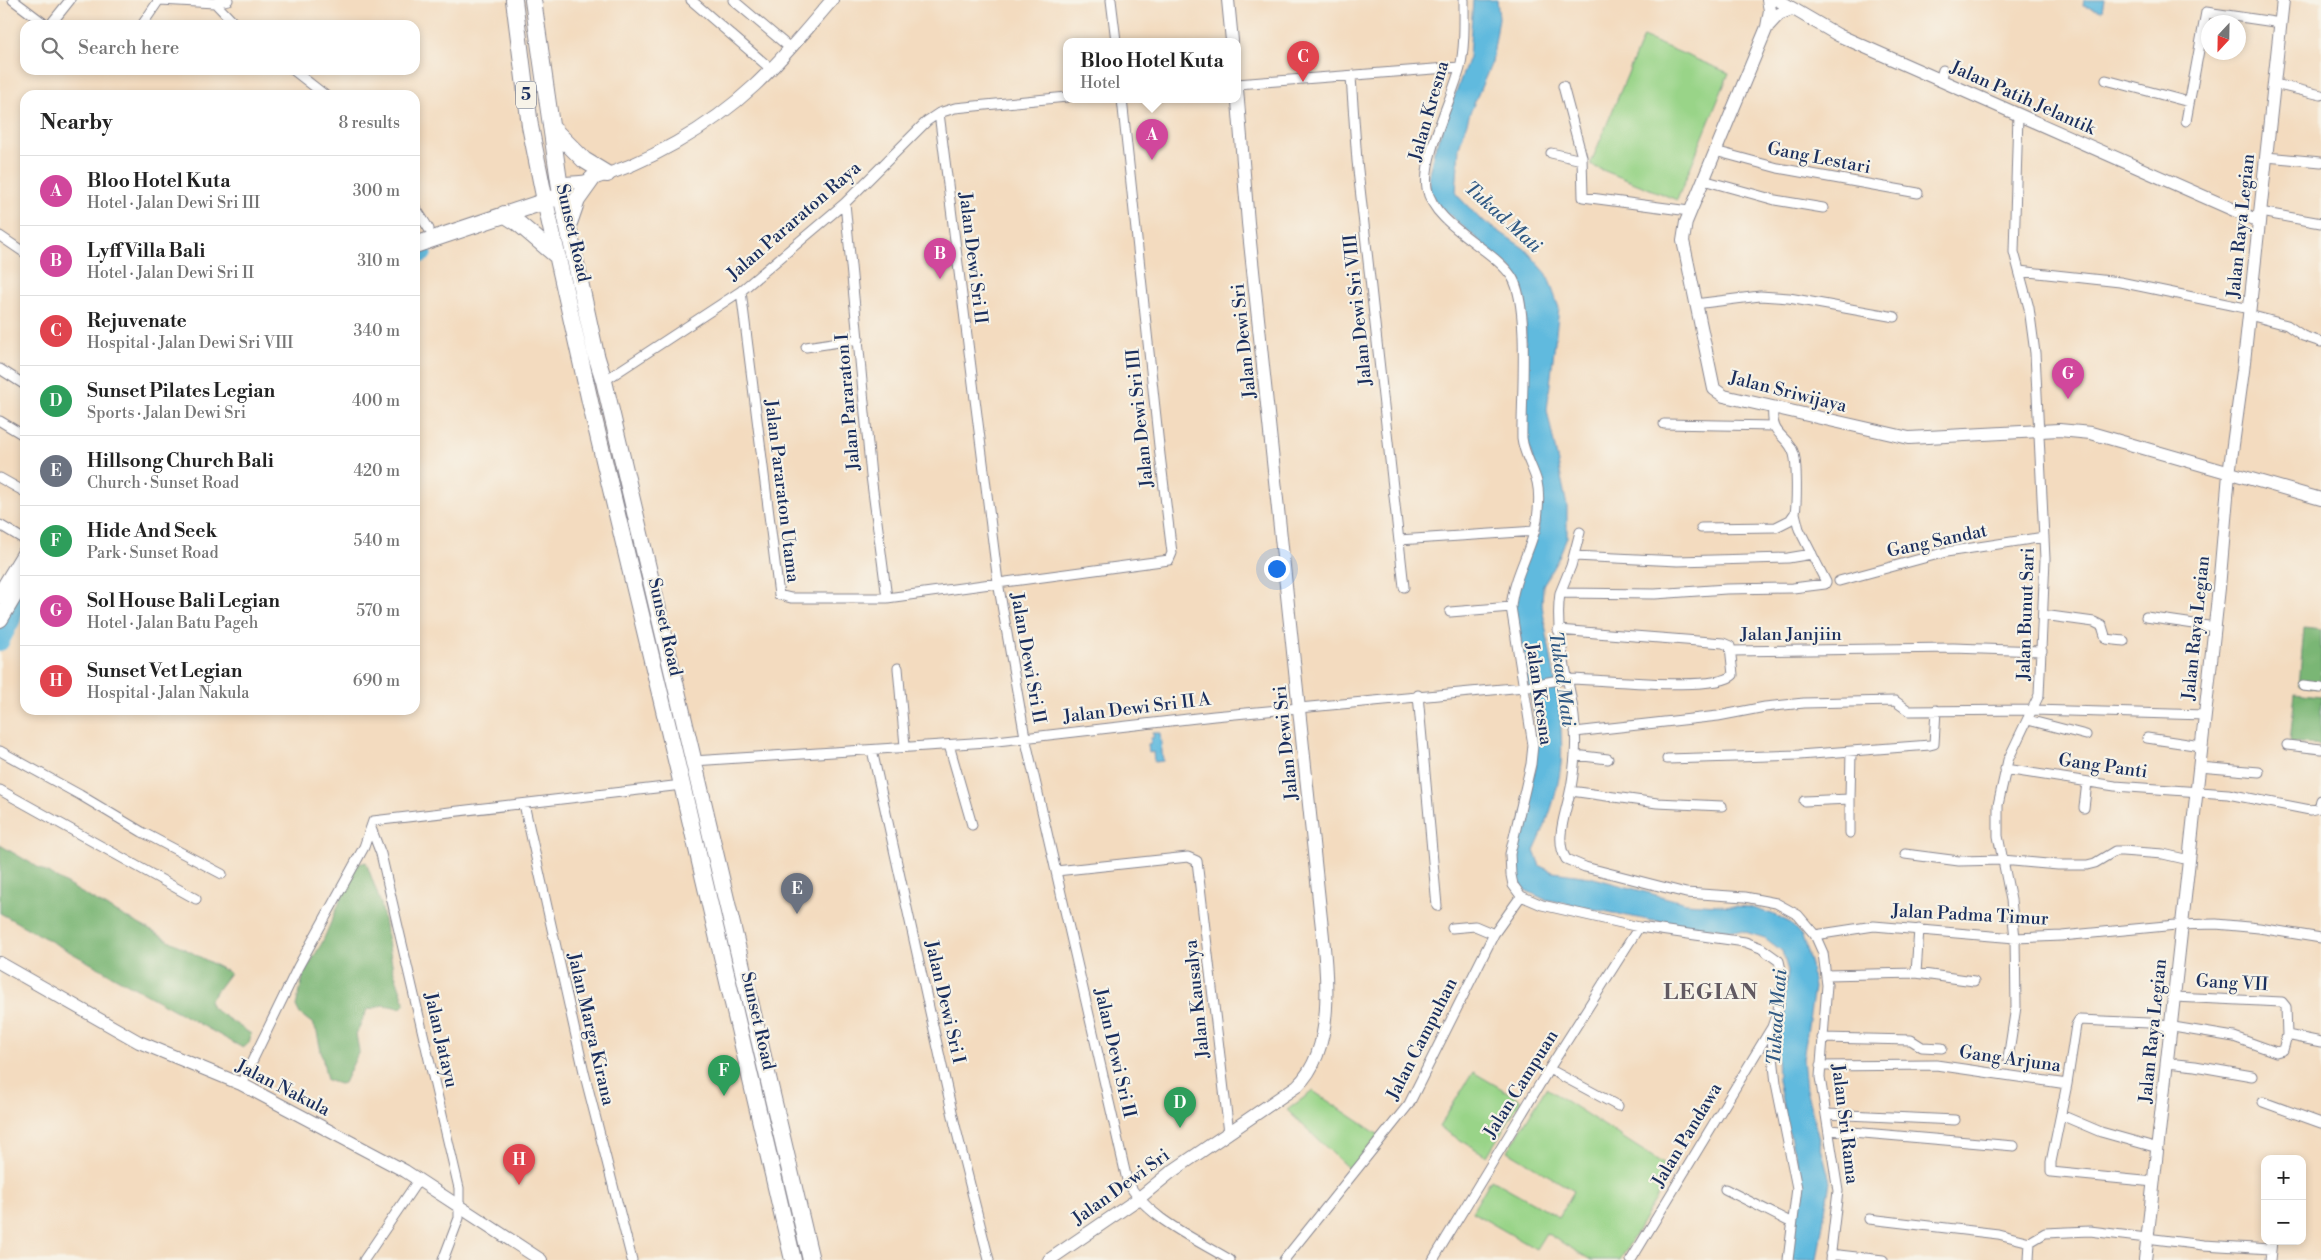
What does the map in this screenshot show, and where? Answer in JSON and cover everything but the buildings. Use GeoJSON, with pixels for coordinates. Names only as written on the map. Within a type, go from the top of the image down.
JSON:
{"type":"FeatureCollection","features":[{"type":"Feature","properties":{"kind":"highway","name":"Sunset Road"},"geometry":{"type":"LineString","coordinates":[[514,0],[530,126],[590,406],[682,784],[793,1260]]}},
{"type":"Feature","properties":{"kind":"highway","name":"Sunset Road"},"geometry":{"type":"LineString","coordinates":[[533,0],[561,190],[596,355],[604,381],[811,1260]]}},
{"type":"Feature","properties":{"kind":"highway"},"geometry":{"type":"LineString","coordinates":[[551,127],[584,160],[594,178],[578,200],[568,226]]}},
{"type":"Feature","properties":{"kind":"highway"},"geometry":{"type":"LineString","coordinates":[[422,231],[561,190]]}},
{"type":"Feature","properties":{"kind":"highway"},"geometry":{"type":"LineString","coordinates":[[420,243],[504,214],[544,196]]}},
{"type":"Feature","properties":{"kind":"highway"},"geometry":{"type":"LineString","coordinates":[[504,214],[526,229],[558,257]]}},
{"type":"Feature","properties":{"kind":"highway"},"geometry":{"type":"LineString","coordinates":[[0,594],[20,565]]}},
{"type":"Feature","properties":{"kind":"highway"},"geometry":{"type":"LineString","coordinates":[[0,619],[20,585]]}},
{"type":"Feature","properties":{"kind":"street"},"geometry":{"type":"LineString","coordinates":[[13,0],[39,20]]}},
{"type":"Feature","properties":{"kind":"street"},"geometry":{"type":"LineString","coordinates":[[54,20],[70,0]]}},
{"type":"Feature","properties":{"kind":"street"},"geometry":{"type":"LineString","coordinates":[[146,20],[160,0],[228,0]]}},
{"type":"Feature","properties":{"kind":"street"},"geometry":{"type":"LineString","coordinates":[[691,0],[771,69]]}},
{"type":"Feature","properties":{"kind":"street"},"geometry":{"type":"LineString","coordinates":[[733,0],[790,48]]}},
{"type":"Feature","properties":{"kind":"street"},"geometry":{"type":"LineString","coordinates":[[561,190],[574,191],[594,178],[646,157],[694,131],[739,98],[771,69],[832,0]]}},
{"type":"Feature","properties":{"kind":"street"},"geometry":{"type":"LineString","coordinates":[[1111,0],[1116,38]]}},
{"type":"Feature","properties":{"kind":"street"},"geometry":{"type":"LineString","coordinates":[[1228,0],[1232,38]]}},
{"type":"Feature","properties":{"kind":"street","name":"Jalan Kresna"},"geometry":{"type":"LineString","coordinates":[[1464,0],[1464,36],[1460,66],[1431,154],[1427,188],[1433,202],[1447,219],[1470,241],[1500,263],[1512,277],[1518,292],[1522,333],[1522,438],[1523,448],[1537,482],[1538,508],[1536,531],[1513,589],[1511,607],[1532,738],[1531,764],[1509,864],[1514,885],[1521,896]]}},
{"type":"Feature","properties":{"kind":"street","name":"Jalan Sriwijaya"},"geometry":{"type":"LineString","coordinates":[[1768,0],[1770,10],[1767,27],[1689,211],[1683,241],[1714,389],[1724,396],[1909,438],[2058,430],[2091,433],[2321,499]]}},
{"type":"Feature","properties":{"kind":"street","name":"Jalan Patih Jelantik"},"geometry":{"type":"LineString","coordinates":[[1778,0],[1838,35],[1941,76],[2018,114],[2259,217]]}},
{"type":"Feature","properties":{"kind":"street","name":"Jalan Raya Legian"},"geometry":{"type":"LineString","coordinates":[[2146,1260],[2215,627],[2229,474],[2250,312],[2283,0]]}},
{"type":"Feature","properties":{"kind":"street"},"geometry":{"type":"LineString","coordinates":[[215,1],[232,20]]}},
{"type":"Feature","properties":{"kind":"street","name":"Jalan Sriwijaya"},"geometry":{"type":"LineString","coordinates":[[1767,27],[1779,14],[1792,9]]}},
{"type":"Feature","properties":{"kind":"street"},"geometry":{"type":"LineString","coordinates":[[2186,121],[2206,12],[2281,23]]}},
{"type":"Feature","properties":{"kind":"street"},"geometry":{"type":"LineString","coordinates":[[1241,84],[1351,77],[1460,66]]}},
{"type":"Feature","properties":{"kind":"street"},"geometry":{"type":"LineString","coordinates":[[299,75],[319,90]]}},
{"type":"Feature","properties":{"kind":"street","name":"Jalan Dewi Sri VIII"},"geometry":{"type":"LineString","coordinates":[[1351,77],[1357,161],[1404,587]]}},
{"type":"Feature","properties":{"kind":"street"},"geometry":{"type":"LineString","coordinates":[[2106,80],[2189,102]]}},
{"type":"Feature","properties":{"kind":"street"},"geometry":{"type":"LineString","coordinates":[[2274,84],[2321,94]]}},
{"type":"Feature","properties":{"kind":"street"},"geometry":{"type":"LineString","coordinates":[[1563,86],[1582,160],[1582,195],[1585,198],[1689,211]]}},
{"type":"Feature","properties":{"kind":"street","name":"Jalan Pararaton Raya"},"geometry":{"type":"LineString","coordinates":[[604,381],[741,291],[845,203],[916,131],[939,114],[954,108],[1063,97]]}},
{"type":"Feature","properties":{"kind":"street","name":"Jalan Dewi Sri III"},"geometry":{"type":"LineString","coordinates":[[998,582],[1164,562],[1172,557],[1122,103]]}},
{"type":"Feature","properties":{"kind":"street","name":"Jalan Dewi Sri"},"geometry":{"type":"LineString","coordinates":[[1050,1260],[1138,1198],[1171,1172],[1288,1093],[1304,1080],[1315,1060],[1323,1033],[1326,1001],[1323,940],[1238,103]]}},
{"type":"Feature","properties":{"kind":"street","name":"Jalan Dewi Sri II"},"geometry":{"type":"LineString","coordinates":[[939,114],[998,582],[1025,737],[1127,1180],[1138,1198],[1155,1214],[1230,1260]]}},
{"type":"Feature","properties":{"kind":"street","name":"Jalan Bunut Sari"},"geometry":{"type":"LineString","coordinates":[[2008,1058],[2016,1007],[2015,938],[2011,900],[2002,860],[1997,819],[2005,769],[2012,750],[2034,710],[2041,687],[2044,537],[2032,326],[2014,252],[2018,114]]}},
{"type":"Feature","properties":{"kind":"street","name":"Gang Lestari"},"geometry":{"type":"LineString","coordinates":[[1715,151],[1778,168],[1918,193]]}},
{"type":"Feature","properties":{"kind":"street"},"geometry":{"type":"LineString","coordinates":[[1551,153],[1582,160]]}},
{"type":"Feature","properties":{"kind":"street"},"geometry":{"type":"LineString","coordinates":[[2266,157],[2321,162]]}},
{"type":"Feature","properties":{"kind":"street"},"geometry":{"type":"LineString","coordinates":[[1703,180],[1775,200],[1823,208]]}},
{"type":"Feature","properties":{"kind":"street","name":"Jalan Pararaton I"},"geometry":{"type":"LineString","coordinates":[[845,203],[871,476],[888,598]]}},
{"type":"Feature","properties":{"kind":"street"},"geometry":{"type":"LineString","coordinates":[[2259,217],[2321,223]]}},
{"type":"Feature","properties":{"kind":"street"},"geometry":{"type":"LineString","coordinates":[[0,236],[20,250]]}},
{"type":"Feature","properties":{"kind":"street"},"geometry":{"type":"LineString","coordinates":[[2019,271],[2120,282],[2250,312],[2287,325],[2303,336],[2321,342]]}},
{"type":"Feature","properties":{"kind":"street","name":"Jalan Pararaton Utama"},"geometry":{"type":"LineString","coordinates":[[741,291],[779,596],[785,598],[888,598],[998,582]]}},
{"type":"Feature","properties":{"kind":"street"},"geometry":{"type":"LineString","coordinates":[[1695,304],[1760,296],[1789,298],[1895,317]]}},
{"type":"Feature","properties":{"kind":"street"},"geometry":{"type":"LineString","coordinates":[[806,347],[859,339]]}},
{"type":"Feature","properties":{"kind":"street"},"geometry":{"type":"LineString","coordinates":[[0,369],[20,381]]}},
{"type":"Feature","properties":{"kind":"street"},"geometry":{"type":"LineString","coordinates":[[1560,593],[1654,594],[1726,589],[1792,588],[1825,584],[1826,582],[1799,529],[1795,513],[1794,455],[1774,426],[1772,420],[1773,407]]}},
{"type":"Feature","properties":{"kind":"street"},"geometry":{"type":"LineString","coordinates":[[0,421],[20,433]]}},
{"type":"Feature","properties":{"kind":"street"},"geometry":{"type":"LineString","coordinates":[[1664,424],[1774,426]]}},
{"type":"Feature","properties":{"kind":"street"},"geometry":{"type":"LineString","coordinates":[[0,478],[20,489]]}},
{"type":"Feature","properties":{"kind":"street"},"geometry":{"type":"LineString","coordinates":[[1701,528],[1776,527],[1790,520],[1795,513]]}},
{"type":"Feature","properties":{"kind":"street"},"geometry":{"type":"LineString","coordinates":[[0,525],[20,537]]}},
{"type":"Feature","properties":{"kind":"street"},"geometry":{"type":"LineString","coordinates":[[1399,540],[1536,531]]}},
{"type":"Feature","properties":{"kind":"street"},"geometry":{"type":"LineString","coordinates":[[1580,532],[1574,556],[1560,593],[1558,630],[1575,732],[1575,756],[1561,845],[1566,859],[1573,863],[1686,892],[1745,897],[1776,903],[1798,915],[1815,934]]}},
{"type":"Feature","properties":{"kind":"street","name":"Gang Sandat"},"geometry":{"type":"LineString","coordinates":[[1839,581],[1946,552],[2044,537]]}},
{"type":"Feature","properties":{"kind":"street"},"geometry":{"type":"LineString","coordinates":[[1574,556],[1678,561],[1788,558],[1812,554]]}},
{"type":"Feature","properties":{"kind":"street"},"geometry":{"type":"LineString","coordinates":[[1450,612],[1511,607]]}},
{"type":"Feature","properties":{"kind":"street"},"geometry":{"type":"LineString","coordinates":[[2043,615],[2094,622],[2102,626],[2106,639],[2124,641]]}},
{"type":"Feature","properties":{"kind":"street"},"geometry":{"type":"LineString","coordinates":[[2146,617],[2215,627]]}},
{"type":"Feature","properties":{"kind":"street"},"geometry":{"type":"LineString","coordinates":[[1558,630],[1723,643],[1730,646],[1731,651]]}},
{"type":"Feature","properties":{"kind":"street","name":"Jalan Janjiin"},"geometry":{"type":"LineString","coordinates":[[1566,679],[1690,685],[1720,682],[1733,675],[1731,651],[1953,648],[2042,651]]}},
{"type":"Feature","properties":{"kind":"street"},"geometry":{"type":"LineString","coordinates":[[898,668],[905,746]]}},
{"type":"Feature","properties":{"kind":"street","name":"Jalan Dewi Sri II A"},"geometry":{"type":"LineString","coordinates":[[693,761],[872,750],[905,746],[949,745],[1418,695],[1525,687],[1566,679]]}},
{"type":"Feature","properties":{"kind":"street"},"geometry":{"type":"LineString","coordinates":[[2303,686],[2321,688]]}},
{"type":"Feature","properties":{"kind":"street"},"geometry":{"type":"LineString","coordinates":[[1418,695],[1437,906]]}},
{"type":"Feature","properties":{"kind":"street"},"geometry":{"type":"LineString","coordinates":[[1575,732],[1718,716],[1765,707],[1804,703],[1885,700],[1898,702],[1909,711],[2034,710],[2205,716]]}},
{"type":"Feature","properties":{"kind":"street"},"geometry":{"type":"LineString","coordinates":[[1667,759],[1850,752],[1934,744],[1936,710]]}},
{"type":"Feature","properties":{"kind":"street"},"geometry":{"type":"LineString","coordinates":[[2028,720],[2086,734]]}},
{"type":"Feature","properties":{"kind":"street"},"geometry":{"type":"LineString","coordinates":[[2147,738],[2201,746]]}},
{"type":"Feature","properties":{"kind":"street"},"geometry":{"type":"LineString","coordinates":[[949,745],[972,825]]}},
{"type":"Feature","properties":{"kind":"street"},"geometry":{"type":"LineString","coordinates":[[2287,745],[2321,748]]}},
{"type":"Feature","properties":{"kind":"street","name":"Jalan Dewi Sri I"},"geometry":{"type":"LineString","coordinates":[[872,750],[955,1125],[989,1260]]}},
{"type":"Feature","properties":{"kind":"street"},"geometry":{"type":"LineString","coordinates":[[0,751],[142,832],[222,874]]}},
{"type":"Feature","properties":{"kind":"street"},"geometry":{"type":"LineString","coordinates":[[1850,752],[1850,834]]}},
{"type":"Feature","properties":{"kind":"street"},"geometry":{"type":"LineString","coordinates":[[1575,756],[1608,759]]}},
{"type":"Feature","properties":{"kind":"street"},"geometry":{"type":"LineString","coordinates":[[2199,767],[2259,772]]}},
{"type":"Feature","properties":{"kind":"street","name":"Gang Panti"},"geometry":{"type":"LineString","coordinates":[[2005,769],[2138,789],[2228,794],[2310,810],[2319,808],[2321,800]]}},
{"type":"Feature","properties":{"kind":"street"},"geometry":{"type":"LineString","coordinates":[[2084,808],[2087,782]]}},
{"type":"Feature","properties":{"kind":"street"},"geometry":{"type":"LineString","coordinates":[[241,1084],[298,967],[364,847],[373,821],[682,784]]}},
{"type":"Feature","properties":{"kind":"street"},"geometry":{"type":"LineString","coordinates":[[0,790],[196,899]]}},
{"type":"Feature","properties":{"kind":"street"},"geometry":{"type":"LineString","coordinates":[[1570,792],[1657,803],[1722,806]]}},
{"type":"Feature","properties":{"kind":"street"},"geometry":{"type":"LineString","coordinates":[[1804,801],[1850,799]]}},
{"type":"Feature","properties":{"kind":"street","name":"Jalan Marga Kirana"},"geometry":{"type":"LineString","coordinates":[[524,804],[584,1072],[632,1260]]}},
{"type":"Feature","properties":{"kind":"street","name":"Jalan Jatayu"},"geometry":{"type":"LineString","coordinates":[[371,828],[381,854],[459,1188],[460,1206],[456,1228],[443,1260]]}},
{"type":"Feature","properties":{"kind":"street"},"geometry":{"type":"LineString","coordinates":[[1905,854],[1959,861],[2002,860],[2058,865],[2087,865],[2095,863],[2115,852],[2122,851],[2163,854],[2189,860]]}},
{"type":"Feature","properties":{"kind":"street","name":"Jalan Kausalya"},"geometry":{"type":"LineString","coordinates":[[1056,871],[1188,857],[1197,861],[1229,1133]]}},
{"type":"Feature","properties":{"kind":"street"},"geometry":{"type":"LineString","coordinates":[[1521,896],[1542,905],[1639,927],[1730,938],[1761,948],[1772,954],[1779,961],[1783,979],[1778,1010],[1772,1026],[1776,1083],[1796,1182],[1788,1260]]}},
{"type":"Feature","properties":{"kind":"street","name":"Jalan Campuhan"},"geometry":{"type":"LineString","coordinates":[[1284,1260],[1408,1106],[1494,934],[1521,896]]}},
{"type":"Feature","properties":{"kind":"street","name":"Jalan Padma Timur"},"geometry":{"type":"LineString","coordinates":[[1815,934],[1865,926],[2015,938],[2062,936],[2182,924],[2239,926],[2321,938]]}},
{"type":"Feature","properties":{"kind":"street"},"geometry":{"type":"LineString","coordinates":[[1452,928],[1475,926],[1494,934]]}},
{"type":"Feature","properties":{"kind":"street","name":"Jalan Campuan"},"geometry":{"type":"LineString","coordinates":[[1434,1260],[1549,1069],[1639,927]]}},
{"type":"Feature","properties":{"kind":"street"},"geometry":{"type":"LineString","coordinates":[[1916,973],[1919,929]]}},
{"type":"Feature","properties":{"kind":"street","name":"Jalan Sri Rama"},"geometry":{"type":"LineString","coordinates":[[1815,934],[1823,953],[1826,975],[1826,1000],[1820,1066],[1838,1191],[1830,1257]]}},
{"type":"Feature","properties":{"kind":"street","name":"Jalan Nakula"},"geometry":{"type":"LineString","coordinates":[[0,963],[139,1042],[241,1084],[419,1179],[541,1260]]}},
{"type":"Feature","properties":{"kind":"street"},"geometry":{"type":"LineString","coordinates":[[1826,975],[1873,972],[1916,973],[1974,981]]}},
{"type":"Feature","properties":{"kind":"street","name":"Gang VII"},"geometry":{"type":"LineString","coordinates":[[2174,996],[2282,1002],[2286,1007],[2287,1035]]}},
{"type":"Feature","properties":{"kind":"street","name":"Gang Arjuna"},"geometry":{"type":"LineString","coordinates":[[1820,1066],[1936,1065],[2067,1084],[2077,1020],[2149,1023],[2171,1028]]}},
{"type":"Feature","properties":{"kind":"street","name":"Jalan Pandawa"},"geometry":{"type":"LineString","coordinates":[[1631,1260],[1772,1026]]}},
{"type":"Feature","properties":{"kind":"street"},"geometry":{"type":"LineString","coordinates":[[2171,1028],[2234,1037],[2279,1052],[2283,1050],[2287,1035],[2321,1042]]}},
{"type":"Feature","properties":{"kind":"street"},"geometry":{"type":"LineString","coordinates":[[1822,1038],[1911,1040],[1922,1047],[1942,1048]]}},
{"type":"Feature","properties":{"kind":"street"},"geometry":{"type":"LineString","coordinates":[[2167,1063],[2252,1076]]}},
{"type":"Feature","properties":{"kind":"street"},"geometry":{"type":"LineString","coordinates":[[1549,1069],[1618,1106]]}},
{"type":"Feature","properties":{"kind":"street"},"geometry":{"type":"LineString","coordinates":[[2067,1084],[2051,1162],[2051,1172],[2154,1182]]}},
{"type":"Feature","properties":{"kind":"street"},"geometry":{"type":"LineString","coordinates":[[2263,1102],[2321,1123]]}},
{"type":"Feature","properties":{"kind":"street"},"geometry":{"type":"LineString","coordinates":[[2281,1103],[2321,1118]]}},
{"type":"Feature","properties":{"kind":"street"},"geometry":{"type":"LineString","coordinates":[[1826,1114],[1955,1120]]}},
{"type":"Feature","properties":{"kind":"street"},"geometry":{"type":"LineString","coordinates":[[2061,1115],[2101,1132],[2158,1148]]}},
{"type":"Feature","properties":{"kind":"street"},"geometry":{"type":"LineString","coordinates":[[1829,1130],[2014,1146]]}},
{"type":"Feature","properties":{"kind":"street"},"geometry":{"type":"LineString","coordinates":[[364,1260],[419,1179]]}},
{"type":"Feature","properties":{"kind":"street"},"geometry":{"type":"LineString","coordinates":[[1725,1190],[1792,1222]]}},
{"type":"Feature","properties":{"kind":"street"},"geometry":{"type":"LineString","coordinates":[[1869,1219],[1998,1234],[2030,1242],[2045,1233],[2072,1231],[2204,1245],[2261,1245]]}},
{"type":"Feature","properties":{"kind":"street"},"geometry":{"type":"LineString","coordinates":[[2029,1260],[2030,1242]]}},
{"type":"Feature","properties":{"kind":"street"},"geometry":{"type":"LineString","coordinates":[[2270,1260],[2272,1245]]}},
{"type":"Feature","properties":{"kind":"street"},"geometry":{"type":"LineString","coordinates":[[1830,1257],[1883,1260]]}},
{"type":"Feature","properties":{"kind":"green space"},"geometry":{"type":"Polygon","coordinates":[[[1643,37],[1729,73],[1677,200],[1590,165],[1643,37]]]}},
{"type":"Feature","properties":{"kind":"green space"},"geometry":{"type":"Polygon","coordinates":[[[2304,628],[2321,630],[2321,687],[2299,686],[2304,628]]]}},
{"type":"Feature","properties":{"kind":"green space"},"geometry":{"type":"Polygon","coordinates":[[[2295,693],[2321,696],[2321,745],[2290,742],[2295,693]]]}},
{"type":"Feature","properties":{"kind":"green space"},"geometry":{"type":"Polygon","coordinates":[[[0,845],[92,899],[230,973],[209,1001],[212,1008],[251,1034],[249,1043],[243,1048],[0,913],[0,845]]]}},
{"type":"Feature","properties":{"kind":"green space"},"geometry":{"type":"Polygon","coordinates":[[[366,862],[381,904],[393,969],[405,1003],[401,1008],[383,1005],[367,1010],[356,1034],[359,1051],[344,1083],[339,1084],[327,1080],[317,1032],[313,1024],[300,1014],[296,1006],[304,973],[322,943],[353,871],[358,864],[366,862]]]}},
{"type":"Feature","properties":{"kind":"green space"},"geometry":{"type":"Polygon","coordinates":[[[1473,1072],[1521,1100],[1487,1156],[1439,1127],[1473,1072]]]}},
{"type":"Feature","properties":{"kind":"green space"},"geometry":{"type":"Polygon","coordinates":[[[1546,1088],[1673,1170],[1620,1260],[1591,1260],[1546,1233],[1536,1249],[1472,1212],[1491,1179],[1559,1217],[1574,1191],[1508,1151],[1546,1088]]]}},
{"type":"Feature","properties":{"kind":"green space"},"geometry":{"type":"Polygon","coordinates":[[[1313,1091],[1379,1135],[1350,1170],[1287,1110],[1313,1091]]]}},
{"type":"Feature","properties":{"kind":"water","name":"Tukad Mati"},"geometry":{"type":"Polygon","coordinates":[[[1473,0],[1497,0],[1499,18],[1492,62],[1470,113],[1459,147],[1456,194],[1479,218],[1525,249],[1547,274],[1559,308],[1547,410],[1567,506],[1567,537],[1558,559],[1543,585],[1542,605],[1559,704],[1562,745],[1557,786],[1551,808],[1534,851],[1540,866],[1553,872],[1590,877],[1686,903],[1749,907],[1772,914],[1789,922],[1802,936],[1811,965],[1814,988],[1803,1059],[1806,1090],[1830,1181],[1817,1260],[1790,1260],[1800,1196],[1799,1170],[1787,1126],[1778,1080],[1777,1053],[1788,971],[1782,951],[1765,938],[1742,931],[1648,920],[1544,899],[1525,890],[1516,877],[1512,855],[1536,767],[1535,721],[1515,609],[1516,588],[1524,564],[1538,535],[1541,488],[1535,464],[1525,438],[1526,306],[1522,286],[1513,270],[1438,205],[1430,192],[1429,174],[1434,151],[1469,57],[1473,0]]]}},
{"type":"Feature","properties":{"kind":"water"},"geometry":{"type":"Polygon","coordinates":[[[2084,0],[2104,0],[2102,11],[2083,6],[2084,0]]]}},
{"type":"Feature","properties":{"kind":"water"},"geometry":{"type":"Polygon","coordinates":[[[1152,733],[1160,733],[1163,761],[1154,762],[1153,752],[1149,753],[1148,744],[1151,743],[1151,738],[1154,737],[1152,733]]]}},
{"type":"Feature","properties":{"kind":"waterway"},"geometry":{"type":"LineString","coordinates":[[0,642],[12,619],[17,591]]}},
{"type":"Feature","properties":{"kind":"place","name":"Rejuvenate"},"geometry":{"type":"Point","coordinates":[1303,82]}},
{"type":"Feature","properties":{"kind":"place","name":"Bloo Hotel Kuta"},"geometry":{"type":"Point","coordinates":[1152,160]}},
{"type":"Feature","properties":{"kind":"place","name":"Lyff Villa Bali"},"geometry":{"type":"Point","coordinates":[940,279]}},
{"type":"Feature","properties":{"kind":"place","name":"Sol House Bali Legian"},"geometry":{"type":"Point","coordinates":[2068,399]}},
{"type":"Feature","properties":{"kind":"place","name":"Hillsong Church Bali"},"geometry":{"type":"Point","coordinates":[797,914]}},
{"type":"Feature","properties":{"kind":"place","name":"Hide And Seek"},"geometry":{"type":"Point","coordinates":[724,1096]}},
{"type":"Feature","properties":{"kind":"place","name":"Sunset Pilates Legian"},"geometry":{"type":"Point","coordinates":[1180,1128]}},
{"type":"Feature","properties":{"kind":"place","name":"Sunset Vet Legian"},"geometry":{"type":"Point","coordinates":[519,1185]}},
{"type":"Feature","properties":{"kind":"district","name":"LEGIAN"},"geometry":{"type":"Point","coordinates":[1711,992]}}]}
